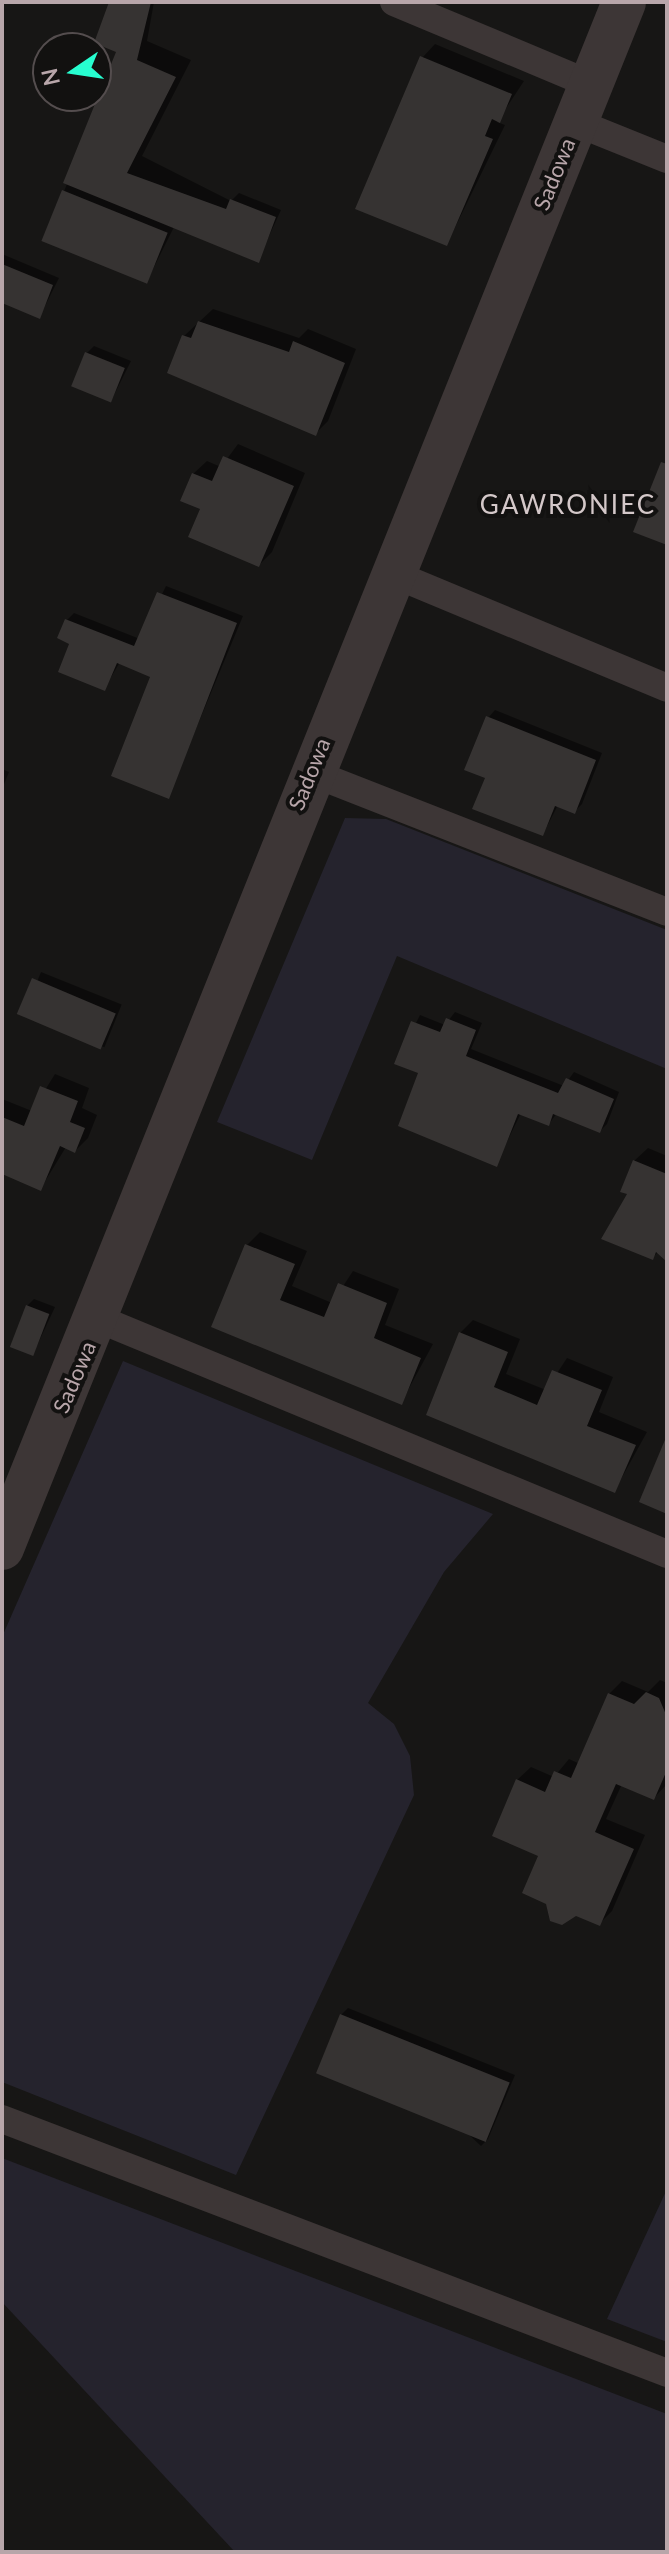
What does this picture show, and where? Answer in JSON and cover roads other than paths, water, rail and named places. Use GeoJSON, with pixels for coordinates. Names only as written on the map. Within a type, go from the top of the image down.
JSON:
{"type":"FeatureCollection","features":[{"type":"Feature","properties":{"kind":"street","name":"Sadowa"},"geometry":{"type":"LineString","coordinates":[[2,1548],[99,1319],[310,772],[624,2]]}},
{"type":"Feature","properties":{"kind":"lane"},"geometry":{"type":"LineString","coordinates":[[394,2],[583,103],[667,159]]}},
{"type":"Feature","properties":{"kind":"lane"},"geometry":{"type":"LineString","coordinates":[[391,573],[667,688]]}},
{"type":"Feature","properties":{"kind":"lane"},"geometry":{"type":"LineString","coordinates":[[310,772],[667,912]]}},
{"type":"Feature","properties":{"kind":"lane"},"geometry":{"type":"LineString","coordinates":[[99,1319],[667,1554]]}},
{"type":"Feature","properties":{"kind":"lane"},"geometry":{"type":"LineString","coordinates":[[2,2119],[667,2373]]}},
{"type":"Feature","properties":{"kind":"district","name":"GAWRONIEC"},"geometry":{"type":"Point","coordinates":[568,505]}}]}
